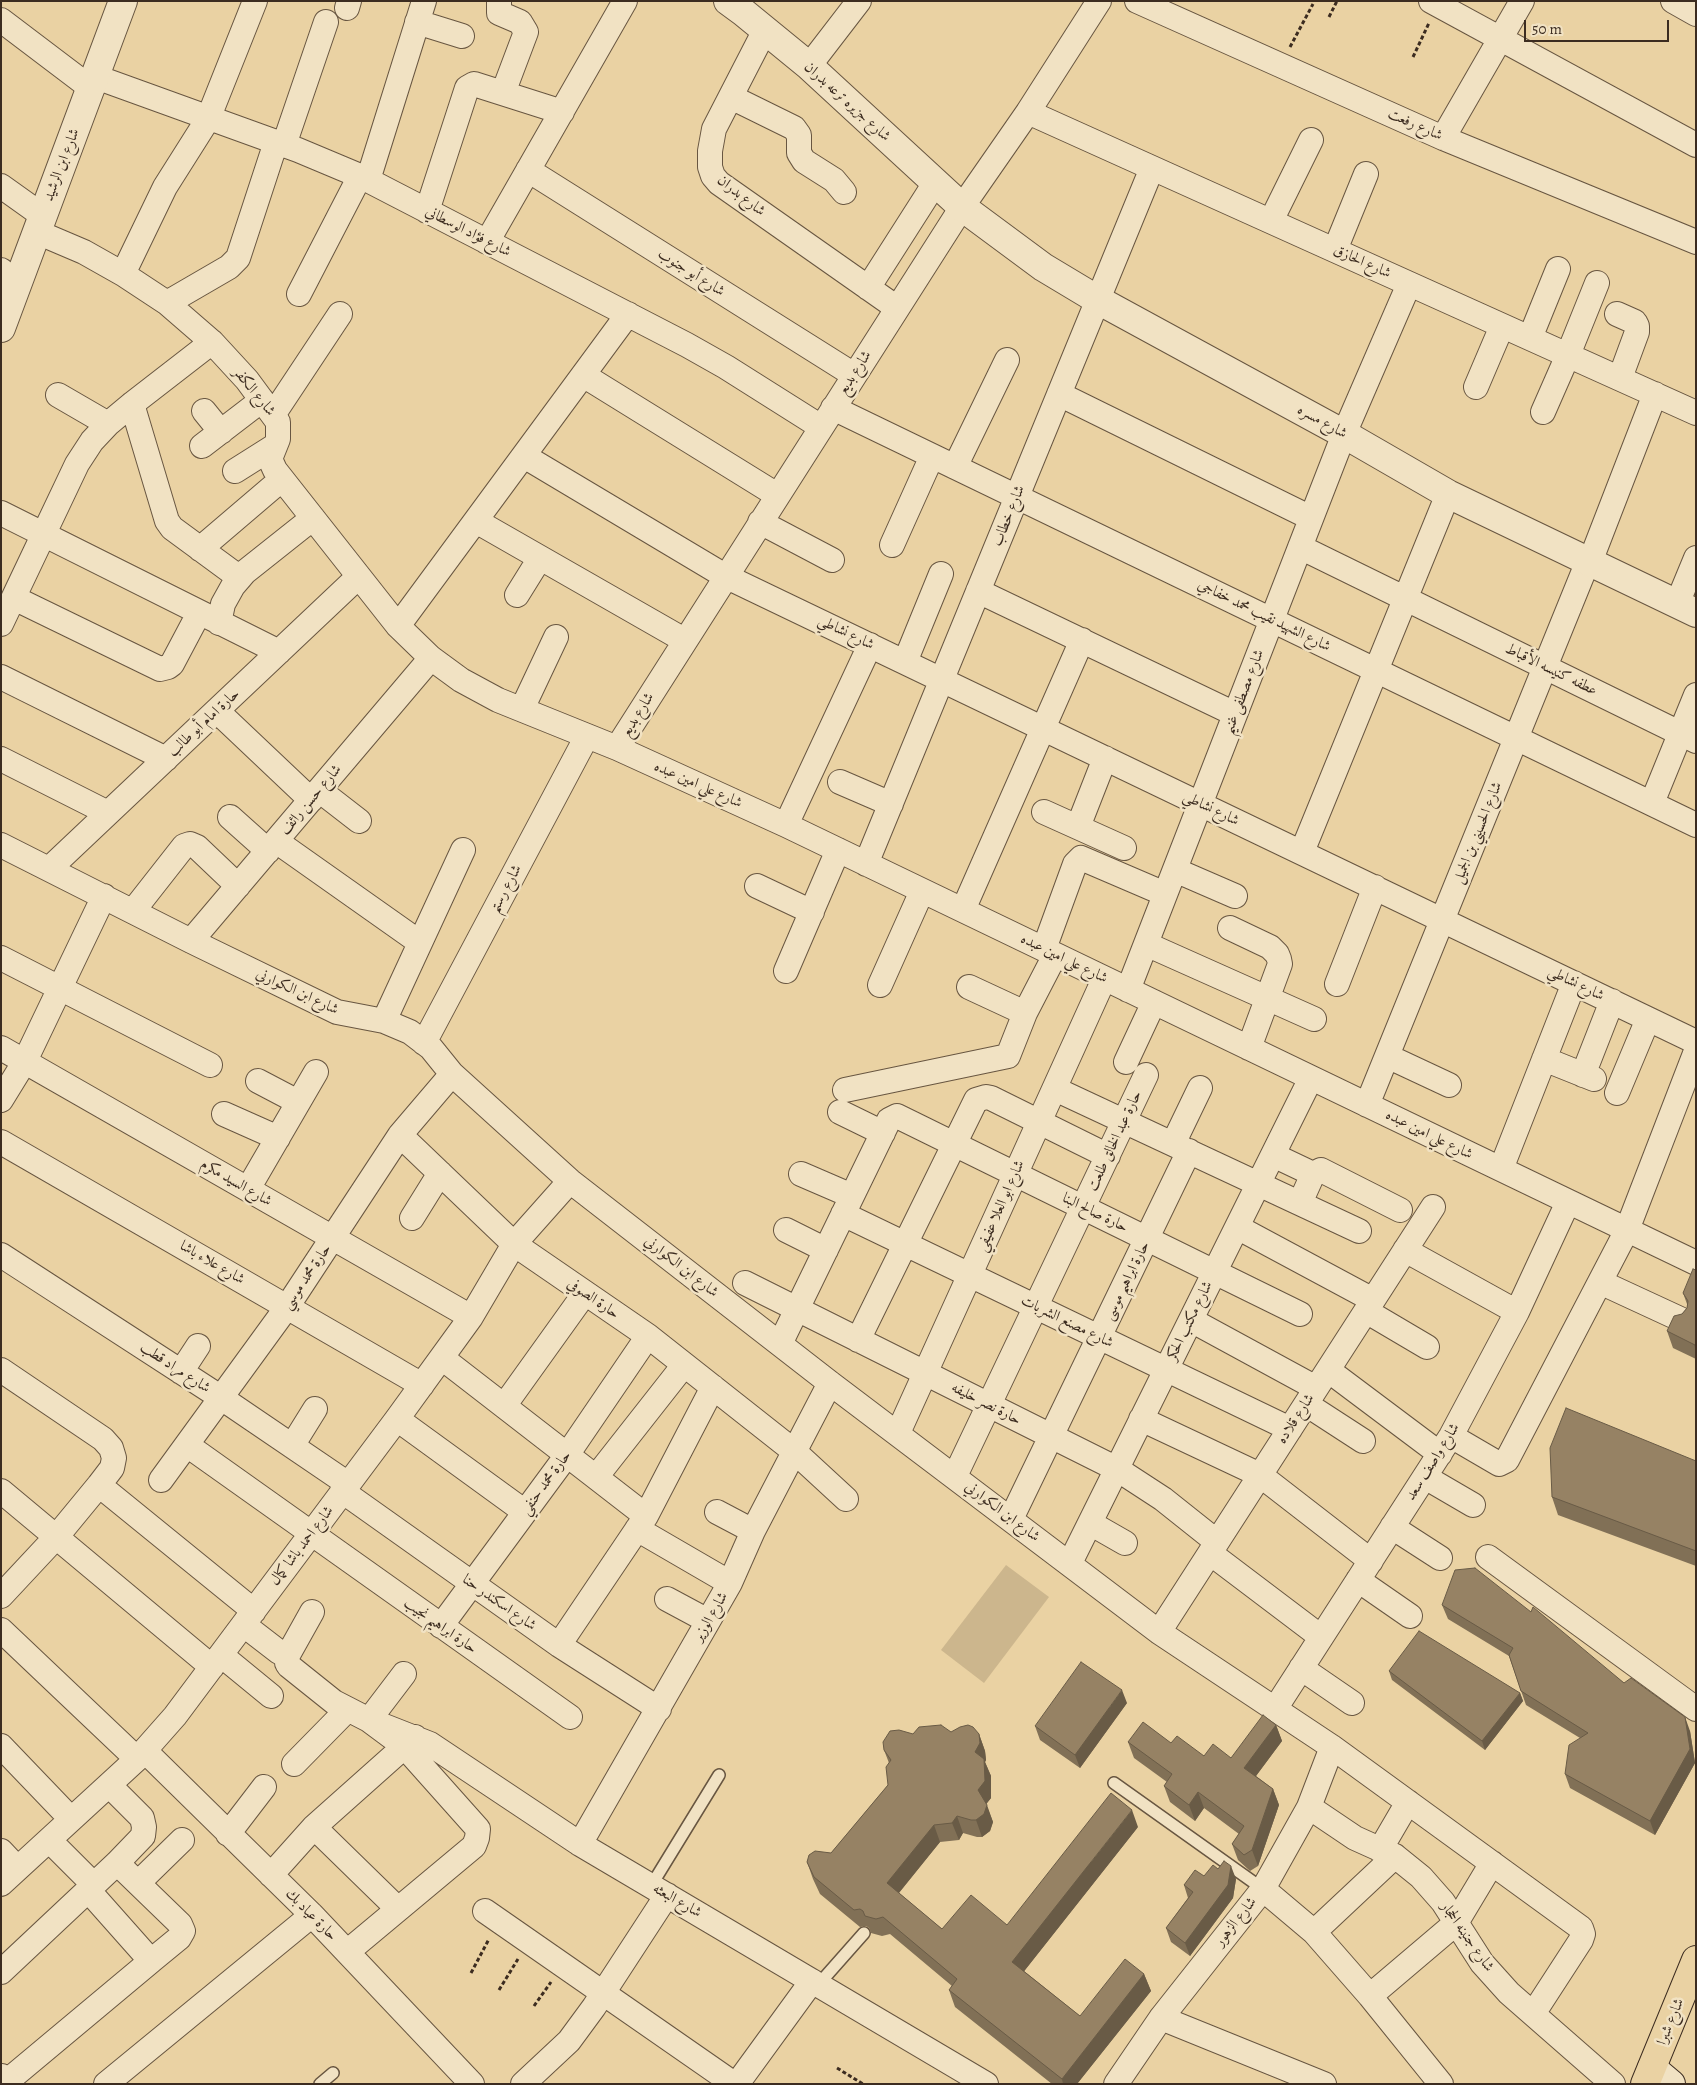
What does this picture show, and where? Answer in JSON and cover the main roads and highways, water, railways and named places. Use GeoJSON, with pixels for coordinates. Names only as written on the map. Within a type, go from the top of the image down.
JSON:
{"type":"FeatureCollection","features":[{"type":"Feature","properties":{"kind":"main road","name":"شارع شبرا"},"geometry":{"type":"LineString","coordinates":[[1656,2078],[1696,1960]]}}]}
